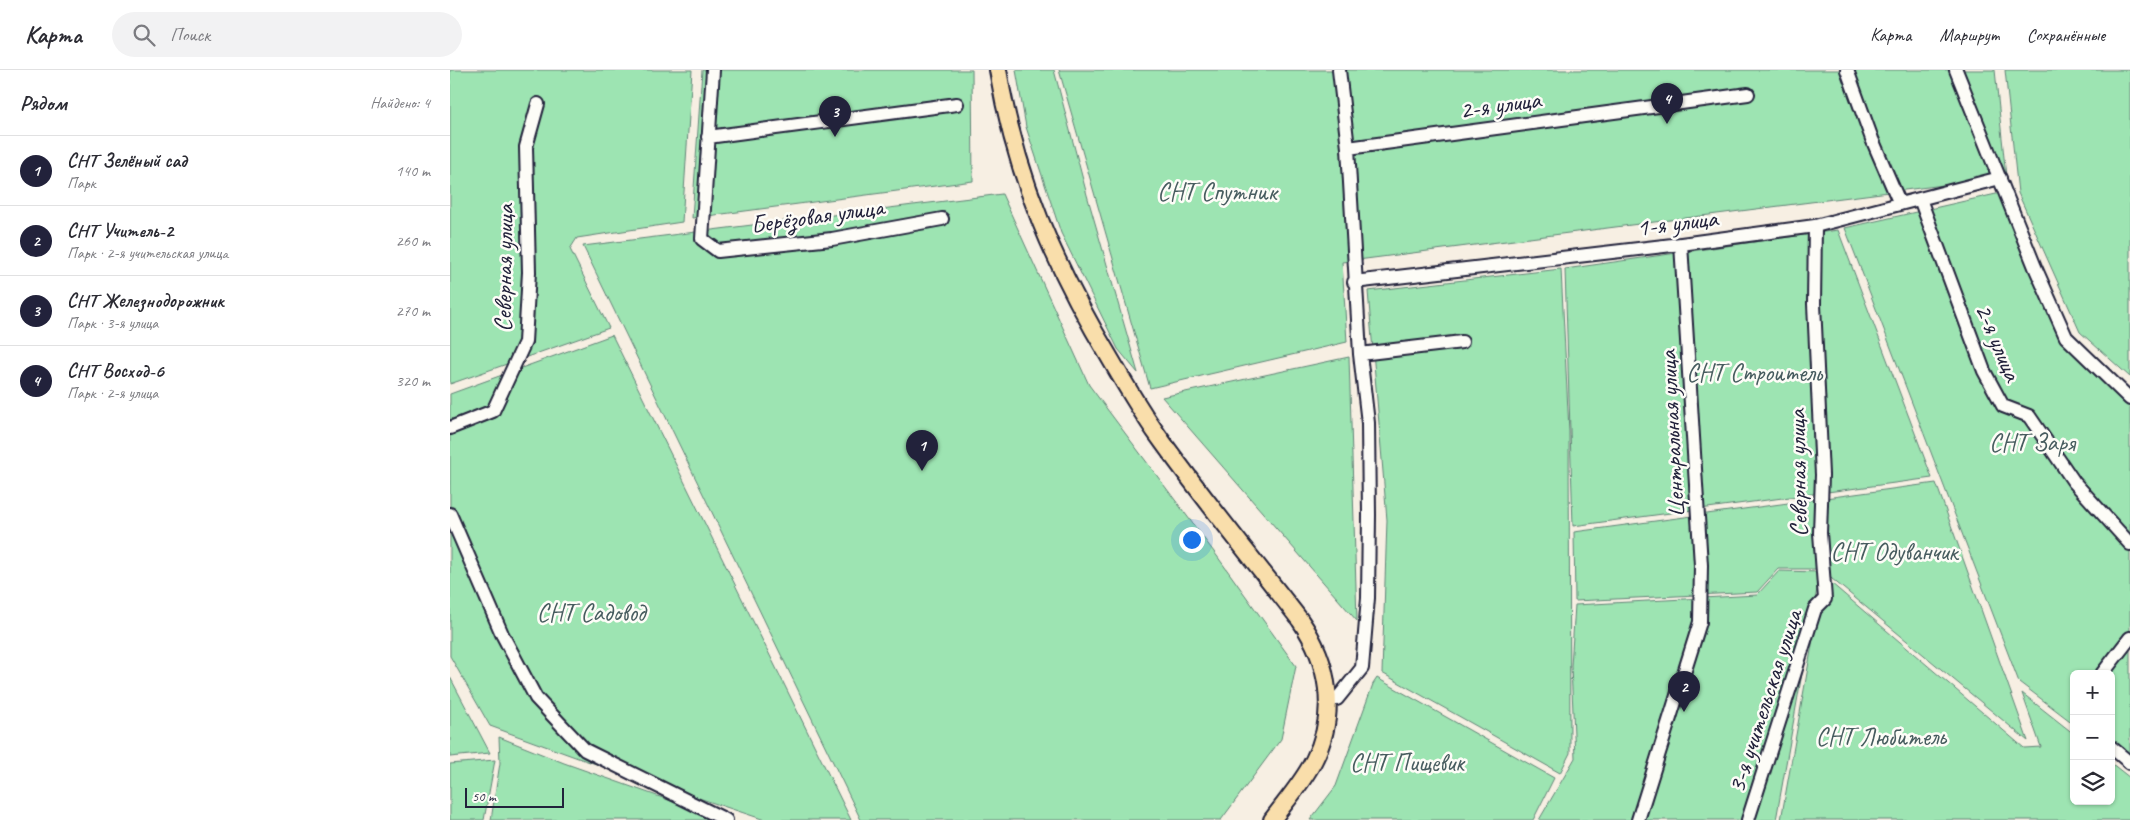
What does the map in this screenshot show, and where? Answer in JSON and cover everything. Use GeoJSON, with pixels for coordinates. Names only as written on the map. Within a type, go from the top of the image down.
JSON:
{"type":"FeatureCollection","features":[{"type":"Feature","properties":{"kind":"main road"},"geometry":{"type":"LineString","coordinates":[[998,70],[1012,140],[1033,206],[1075,298],[1129,391],[1159,437],[1307,630],[1323,664],[1328,701],[1325,732],[1314,761],[1272,820]]}},
{"type":"Feature","properties":{"kind":"street"},"geometry":{"type":"LineString","coordinates":[[712,70],[708,137],[956,104]]}},
{"type":"Feature","properties":{"kind":"street"},"geometry":{"type":"LineString","coordinates":[[1328,701],[1337,699],[1362,668],[1368,606],[1370,515],[1368,423],[1354,282],[1348,148],[1339,70]]}},
{"type":"Feature","properties":{"kind":"street"},"geometry":{"type":"LineString","coordinates":[[1847,70],[1872,139],[1900,204]]}},
{"type":"Feature","properties":{"kind":"street"},"geometry":{"type":"LineString","coordinates":[[1956,70],[2035,267],[2066,337],[2130,399]]}},
{"type":"Feature","properties":{"kind":"street","name":"2-я улица"},"geometry":{"type":"LineString","coordinates":[[1348,148],[1748,94]]}},
{"type":"Feature","properties":{"kind":"street","name":"Северная улица"},"geometry":{"type":"LineString","coordinates":[[450,428],[493,411],[525,342],[529,272],[526,147],[538,104]]}},
{"type":"Feature","properties":{"kind":"street","name":"Берёзовая улица"},"geometry":{"type":"LineString","coordinates":[[708,137],[702,239],[718,251],[832,239],[942,219]]}},
{"type":"Feature","properties":{"kind":"street","name":"1-я улица"},"geometry":{"type":"LineString","coordinates":[[1354,282],[1682,244],[1815,226],[2001,180]]}},
{"type":"Feature","properties":{"kind":"street","name":"2-я улица"},"geometry":{"type":"LineString","coordinates":[[1920,199],[1984,371],[2003,406],[2029,416],[2074,482],[2130,544]]}},
{"type":"Feature","properties":{"kind":"street","name":"Северная улица"},"geometry":{"type":"LineString","coordinates":[[1815,226],[1814,304],[1822,475],[1820,533],[1825,598]]}},
{"type":"Feature","properties":{"kind":"street","name":"Центральная улица"},"geometry":{"type":"LineString","coordinates":[[1638,820],[1700,622],[1701,565],[1682,244]]}},
{"type":"Feature","properties":{"kind":"street"},"geometry":{"type":"LineString","coordinates":[[1360,354],[1462,342]]}},
{"type":"Feature","properties":{"kind":"street"},"geometry":{"type":"LineString","coordinates":[[450,514],[502,634],[536,698],[585,750],[726,820]]}},
{"type":"Feature","properties":{"kind":"street","name":"3-я учительская улица"},"geometry":{"type":"LineString","coordinates":[[1748,820],[1815,609],[1825,598]]}},
{"type":"Feature","properties":{"kind":"street"},"geometry":{"type":"LineString","coordinates":[[2105,670],[2130,638]]}},
{"type":"Feature","properties":{"kind":"street"},"geometry":{"type":"LineString","coordinates":[[2115,751],[2130,764]]}},
{"type":"Feature","properties":{"kind":"green space"},"geometry":{"type":"Polygon","coordinates":[[[450,70],[692,70],[682,222],[577,238],[570,249],[609,328],[450,384],[450,70]]]}},
{"type":"Feature","properties":{"kind":"green space"},"geometry":{"type":"Polygon","coordinates":[[[702,70],[972,70],[973,181],[692,218],[702,70]]]}},
{"type":"Feature","properties":{"kind":"green space"},"geometry":{"type":"Polygon","coordinates":[[[1016,70],[1054,70],[1087,195],[1138,373],[1118,349],[1061,233],[1026,127],[1016,70]]]}},
{"type":"Feature","properties":{"kind":"green space","name":"СНТ Спутник"},"geometry":{"type":"Polygon","coordinates":[[[1059,70],[1995,70],[2006,177],[1342,262],[1347,342],[1150,388],[1059,70]]]}},
{"type":"Feature","properties":{"kind":"green space"},"geometry":{"type":"Polygon","coordinates":[[[2005,70],[2130,70],[2130,377],[2080,332],[2018,193],[2005,70]]]}},
{"type":"Feature","properties":{"kind":"green space","name":"СНТ Заря"},"geometry":{"type":"Polygon","coordinates":[[[2005,192],[2064,339],[2130,396],[2130,767],[2115,756],[2115,670],[2070,670],[2070,721],[2019,682],[1845,228],[2005,192]]]}},
{"type":"Feature","properties":{"kind":"green space"},"geometry":{"type":"Polygon","coordinates":[[[1002,194],[1089,385],[1217,556],[1296,666],[1281,739],[1221,820],[861,820],[583,246],[1002,194]]]}},
{"type":"Feature","properties":{"kind":"green space","name":"СНТ Строитель"},"geometry":{"type":"Polygon","coordinates":[[[1838,230],[1932,478],[1573,526],[1565,269],[1838,230]]]}},
{"type":"Feature","properties":{"kind":"green space"},"geometry":{"type":"Polygon","coordinates":[[[1561,269],[1569,432],[1570,753],[1560,773],[1382,673],[1387,520],[1368,291],[1561,269]]]}},
{"type":"Feature","properties":{"kind":"green space","name":"СНТ Садовод"},"geometry":{"type":"Polygon","coordinates":[[[612,335],[851,820],[765,820],[578,758],[490,726],[450,656],[450,394],[612,335]]]}},
{"type":"Feature","properties":{"kind":"green space"},"geometry":{"type":"Polygon","coordinates":[[[1349,357],[1357,621],[1162,397],[1349,357]]]}},
{"type":"Feature","properties":{"kind":"green space","name":"СНТ Одуванчик"},"geometry":{"type":"Polygon","coordinates":[[[1936,483],[2028,741],[1820,569],[1778,569],[1757,592],[1575,601],[1574,532],[1936,483]]]}},
{"type":"Feature","properties":{"kind":"green space"},"geometry":{"type":"Polygon","coordinates":[[[1779,571],[1820,572],[1776,820],[1539,820],[1575,758],[1571,666],[1575,605],[1757,595],[1779,571]]]}},
{"type":"Feature","properties":{"kind":"green space","name":"СНТ Любитель"},"geometry":{"type":"Polygon","coordinates":[[[1824,577],[2024,748],[2041,747],[2022,693],[2070,731],[2070,805],[2115,805],[2115,766],[2130,778],[2130,820],[1781,820],[1824,577]]]}},
{"type":"Feature","properties":{"kind":"green space"},"geometry":{"type":"Polygon","coordinates":[[[450,677],[490,753],[450,757],[450,677]]]}},
{"type":"Feature","properties":{"kind":"green space","name":"СНТ Пищевик"},"geometry":{"type":"Polygon","coordinates":[[[1377,678],[1554,778],[1533,820],[1310,820],[1336,786],[1373,684],[1377,678]]]}},
{"type":"Feature","properties":{"kind":"green space"},"geometry":{"type":"Polygon","coordinates":[[[499,737],[564,763],[725,820],[491,820],[500,763],[499,737]]]}},
{"type":"Feature","properties":{"kind":"green space"},"geometry":{"type":"Polygon","coordinates":[[[495,760],[484,820],[450,820],[450,764],[495,760]]]}},
{"type":"Feature","properties":{"kind":"place","name":"СНТ Восход-6"},"geometry":{"type":"Point","coordinates":[1667,124]}},
{"type":"Feature","properties":{"kind":"place","name":"СНТ Железнодорожник"},"geometry":{"type":"Point","coordinates":[835,137]}},
{"type":"Feature","properties":{"kind":"place","name":"СНТ Зелёный сад"},"geometry":{"type":"Point","coordinates":[922,471]}},
{"type":"Feature","properties":{"kind":"place","name":"СНТ Учитель-2"},"geometry":{"type":"Point","coordinates":[1684,712]}}]}
